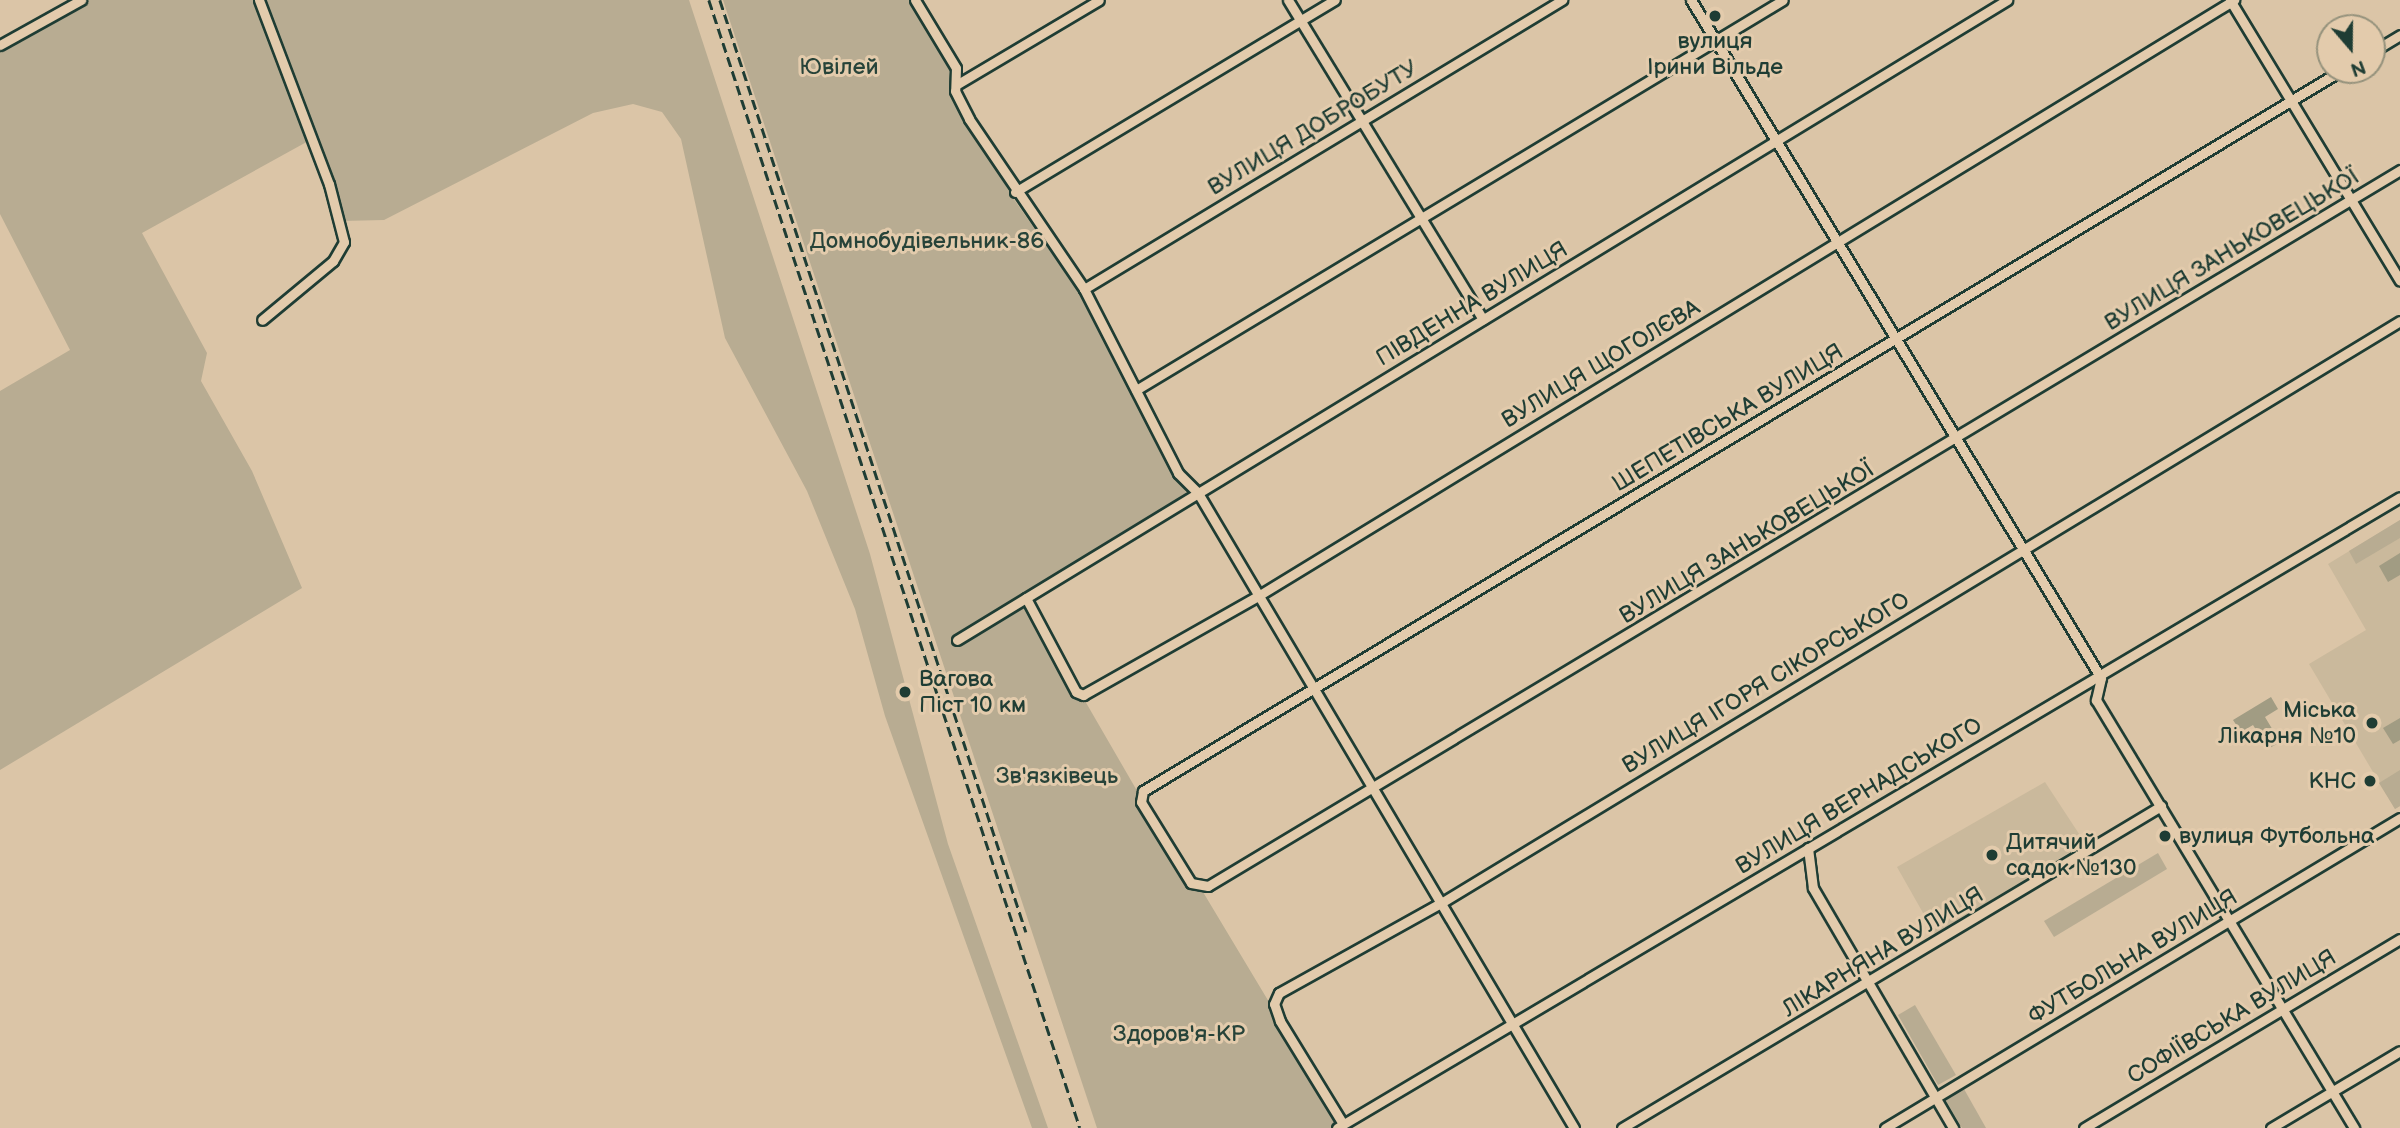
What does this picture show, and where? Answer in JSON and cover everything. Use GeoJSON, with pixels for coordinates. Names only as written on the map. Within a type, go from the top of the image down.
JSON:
{"type":"FeatureCollection","features":[{"type":"Feature","properties":{"kind":"street"},"geometry":{"type":"LineString","coordinates":[[0,45],[81,0]]}},
{"type":"Feature","properties":{"kind":"street"},"geometry":{"type":"LineString","coordinates":[[258,0],[329,184],[344,242],[332,261],[262,320]]}},
{"type":"Feature","properties":{"kind":"street"},"geometry":{"type":"LineString","coordinates":[[915,0],[956,68],[958,99],[1016,192],[1084,289],[1178,473],[1198,493],[1574,1128]]}},
{"type":"Feature","properties":{"kind":"street"},"geometry":{"type":"LineString","coordinates":[[956,85],[1099,0]]}},
{"type":"Feature","properties":{"kind":"street"},"geometry":{"type":"LineString","coordinates":[[1288,0],[1483,319]]}},
{"type":"Feature","properties":{"kind":"street"},"geometry":{"type":"LineString","coordinates":[[1016,192],[1335,0]]}},
{"type":"Feature","properties":{"kind":"street","name":"ВУЛИЦЯ ДОБРОБУТУ"},"geometry":{"type":"LineString","coordinates":[[1084,289],[1562,0]]}},
{"type":"Feature","properties":{"kind":"street"},"geometry":{"type":"LineString","coordinates":[[1691,0],[1840,240],[2101,678],[2096,700],[2354,1128]]}},
{"type":"Feature","properties":{"kind":"street"},"geometry":{"type":"LineString","coordinates":[[1136,390],[1783,0]]}},
{"type":"Feature","properties":{"kind":"street","name":"ПІВДЕННА ВУЛИЦЯ"},"geometry":{"type":"LineString","coordinates":[[957,640],[2007,0]]}},
{"type":"Feature","properties":{"kind":"street"},"geometry":{"type":"LineString","coordinates":[[2232,1],[2400,281]]}},
{"type":"Feature","properties":{"kind":"street","name":"ВУЛИЦЯ ЩОГОЛЄВА"},"geometry":{"type":"LineString","coordinates":[[1026,598],[1079,695],[1258,596],[2232,1]]}},
{"type":"Feature","properties":{"kind":"street","name":"ШЕПЕТІВСЬКА ВУЛИЦЯ"},"geometry":{"type":"LineString","coordinates":[[1141,802],[1143,791],[2319,84]]}},
{"type":"Feature","properties":{"kind":"street","name":"ВУЛИЦЯ ЗАНЬКОВЕЦЬКОЇ"},"geometry":{"type":"LineString","coordinates":[[1141,802],[1200,888],[1957,440],[2400,170]]}},
{"type":"Feature","properties":{"kind":"street","name":"ВУЛИЦЯ ІГОРЯ СІКОРСЬКОГО"},"geometry":{"type":"LineString","coordinates":[[1340,1126],[1280,1021],[1276,996],[1441,903],[2400,321]]}},
{"type":"Feature","properties":{"kind":"street","name":"ВУЛИЦЯ ВЕРНАДСЬКОГО"},"geometry":{"type":"LineString","coordinates":[[1340,1126],[1808,848],[2101,678],[2400,497]]}},
{"type":"Feature","properties":{"kind":"street","name":"ЛІКАРНЯНА ВУЛИЦЯ"},"geometry":{"type":"LineString","coordinates":[[1622,1128],[1870,984],[2161,806]]}},
{"type":"Feature","properties":{"kind":"street","name":"ФУТБОЛЬНА ВУЛИЦЯ"},"geometry":{"type":"LineString","coordinates":[[1885,1128],[2400,818]]}},
{"type":"Feature","properties":{"kind":"street"},"geometry":{"type":"LineString","coordinates":[[1808,848],[1813,888],[1953,1128]]}},
{"type":"Feature","properties":{"kind":"street","name":"СОФІЇВСЬКА ВУЛИЦЯ"},"geometry":{"type":"LineString","coordinates":[[2084,1128],[2400,939]]}},
{"type":"Feature","properties":{"kind":"street"},"geometry":{"type":"LineString","coordinates":[[2271,1128],[2400,1051]]}},
{"type":"Feature","properties":{"kind":"shaded area","name":"Міська Лікарня №10"},"geometry":{"type":"Polygon","coordinates":[[[2400,520],[2400,806],[2395,809],[2309,664],[2366,630],[2328,564],[2400,520]]]}},
{"type":"Feature","properties":{"kind":"shaded area","name":"Дитячий садок №130"},"geometry":{"type":"Polygon","coordinates":[[[2045,782],[2085,843],[1935,934],[1897,867],[2045,782]]]}},
{"type":"Feature","properties":{"kind":"green space"},"geometry":{"type":"Polygon","coordinates":[[[81,0],[689,0],[870,554],[948,844],[1048,1128],[1032,1128],[885,716],[855,609],[807,491],[725,338],[681,139],[662,112],[633,104],[593,113],[384,220],[341,221],[312,139],[142,233],[207,353],[201,381],[252,471],[302,588],[0,770],[0,391],[70,350],[0,214],[0,45],[81,0]]]}},
{"type":"Feature","properties":{"kind":"green space"},"geometry":{"type":"Polygon","coordinates":[[[723,0],[914,0],[956,69],[949,85],[1011,195],[1078,291],[1133,391],[1187,494],[1026,599],[1191,884],[1203,892],[1341,1122],[1331,1128],[1097,1128],[723,0]]]}},
{"type":"Feature","properties":{"kind":"green space"},"geometry":{"type":"Polygon","coordinates":[[[2400,520],[2400,538],[2356,564],[2349,551],[2400,520]]]}},
{"type":"Feature","properties":{"kind":"green space"},"geometry":{"type":"Polygon","coordinates":[[[2400,770],[2400,806],[2395,809],[2379,783],[2400,770]]]}},
{"type":"Feature","properties":{"kind":"green space"},"geometry":{"type":"Polygon","coordinates":[[[2158,853],[2167,869],[2054,937],[2044,921],[2158,853]]]}},
{"type":"Feature","properties":{"kind":"green space"},"geometry":{"type":"Polygon","coordinates":[[[1915,1005],[1956,1075],[1938,1085],[1898,1015],[1915,1005]]]}},
{"type":"Feature","properties":{"kind":"green space"},"geometry":{"type":"Polygon","coordinates":[[[1964,1089],[1986,1128],[1962,1128],[1945,1099],[1964,1089]]]}},
{"type":"Feature","properties":{"kind":"building"},"geometry":{"type":"Polygon","coordinates":[[[2400,553],[2400,575],[2388,582],[2379,566],[2400,553]]]}},
{"type":"Feature","properties":{"kind":"building"},"geometry":{"type":"Polygon","coordinates":[[[2271,697],[2278,709],[2265,717],[2280,742],[2268,749],[2253,725],[2241,732],[2233,720],[2271,697]]]}},
{"type":"Feature","properties":{"kind":"building"},"geometry":{"type":"Polygon","coordinates":[[[2400,718],[2400,740],[2393,744],[2383,728],[2400,718]]]}},
{"type":"Feature","properties":{"kind":"railway"},"geometry":{"type":"LineString","coordinates":[[709,0],[1080,1128]]}},
{"type":"Feature","properties":{"kind":"railway"},"geometry":{"type":"LineString","coordinates":[[720,0],[1026,932]]}},
{"type":"Feature","properties":{"kind":"place","name":"вулиця Ірини Вільде"},"geometry":{"type":"Point","coordinates":[1715,16]}},
{"type":"Feature","properties":{"kind":"place","name":"Вагова Піст 10 км"},"geometry":{"type":"Point","coordinates":[905,692]}},
{"type":"Feature","properties":{"kind":"place","name":"Міська Лікарня №10"},"geometry":{"type":"Point","coordinates":[2372,723]}},
{"type":"Feature","properties":{"kind":"place","name":"КНС"},"geometry":{"type":"Point","coordinates":[2370,781]}},
{"type":"Feature","properties":{"kind":"place","name":"вулиця Футбольна"},"geometry":{"type":"Point","coordinates":[2165,836]}},
{"type":"Feature","properties":{"kind":"place","name":"Дитячий садок №130"},"geometry":{"type":"Point","coordinates":[1992,855]}},
{"type":"Feature","properties":{"kind":"park label","name":"Ювілей"},"geometry":{"type":"Point","coordinates":[839,67]}},
{"type":"Feature","properties":{"kind":"park label","name":"Домнобудівельник-86"},"geometry":{"type":"Point","coordinates":[927,241]}},
{"type":"Feature","properties":{"kind":"park label","name":"Зв'язківець"},"geometry":{"type":"Point","coordinates":[1057,776]}},
{"type":"Feature","properties":{"kind":"park label","name":"Здоров'я-КР"},"geometry":{"type":"Point","coordinates":[1179,1034]}}]}
